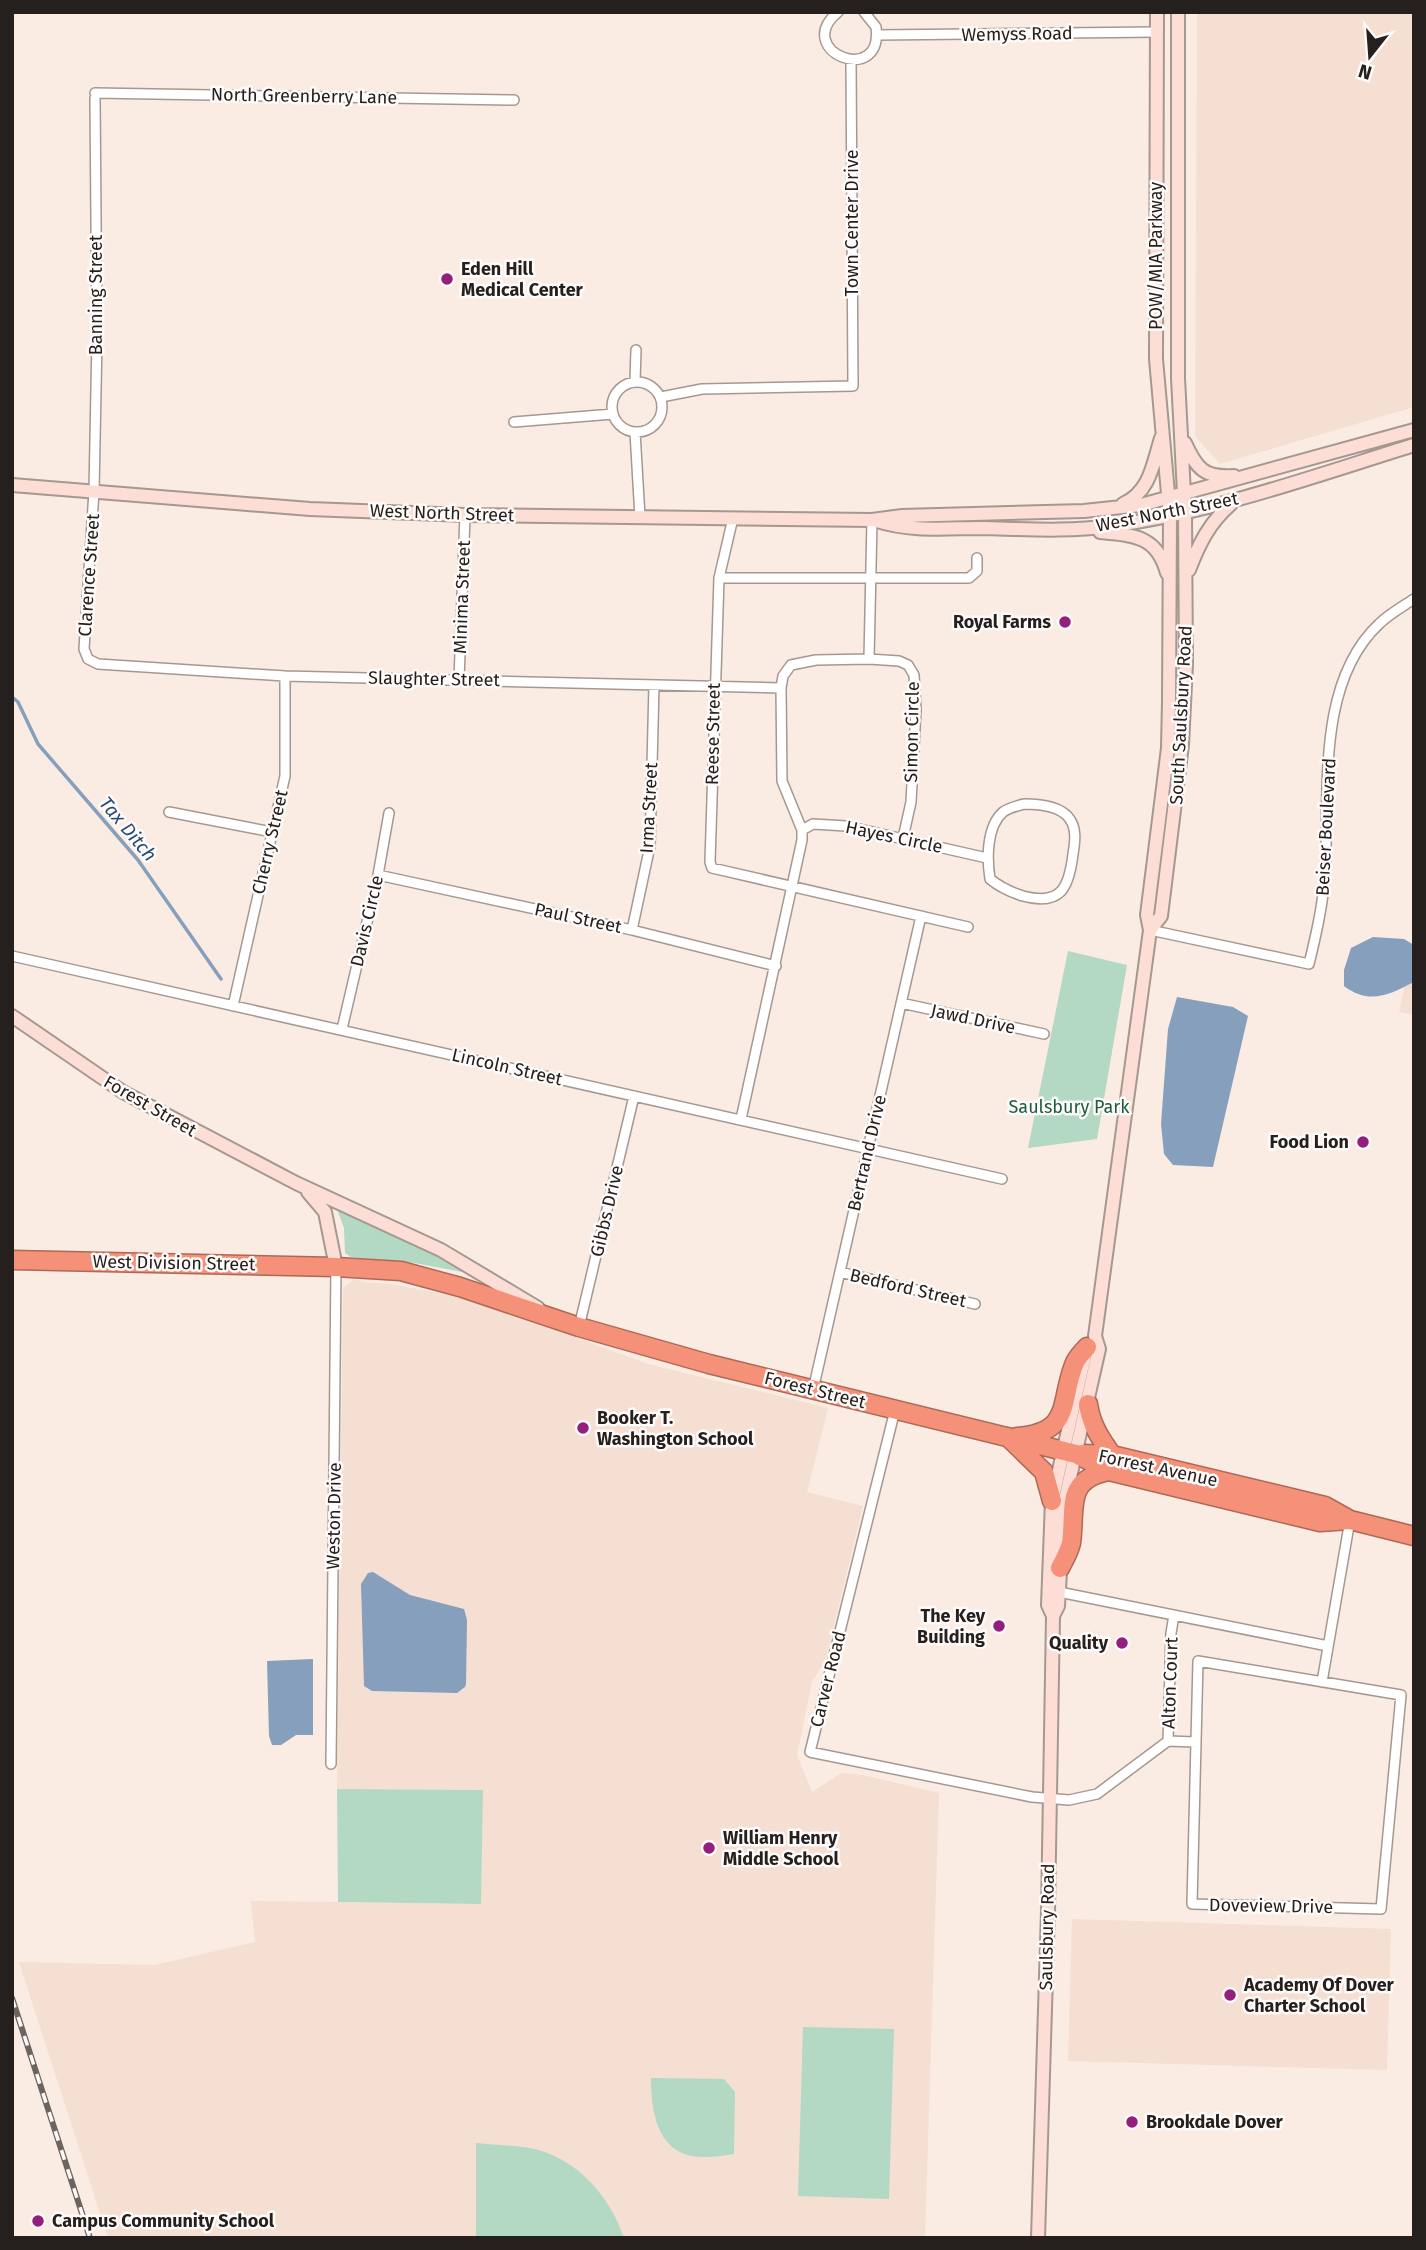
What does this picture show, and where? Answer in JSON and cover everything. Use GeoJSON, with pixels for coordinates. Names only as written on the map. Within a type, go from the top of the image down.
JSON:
{"type":"FeatureCollection","features":[{"type":"Feature","properties":{"kind":"highway","name":"West Division Street"},"geometry":{"type":"LineString","coordinates":[[12,1260],[336,1267]]}},
{"type":"Feature","properties":{"kind":"highway","name":"Forest Street"},"geometry":{"type":"LineString","coordinates":[[336,1267],[401,1271],[709,1364],[1069,1453]]}},
{"type":"Feature","properties":{"kind":"highway"},"geometry":{"type":"LineString","coordinates":[[1008,1437],[1038,1432],[1051,1427],[1059,1418],[1064,1410],[1074,1363],[1091,1341]]}},
{"type":"Feature","properties":{"kind":"highway"},"geometry":{"type":"LineString","coordinates":[[1060,1568],[1070,1546],[1076,1491],[1089,1476],[1111,1463],[1090,1420],[1088,1404]]}},
{"type":"Feature","properties":{"kind":"highway"},"geometry":{"type":"LineString","coordinates":[[1008,1437],[1044,1472],[1052,1501]]}},
{"type":"Feature","properties":{"kind":"highway","name":"Forrest Avenue"},"geometry":{"type":"LineString","coordinates":[[1069,1453],[1320,1522],[1350,1520],[1414,1536]]}},
{"type":"Feature","properties":{"kind":"main road","name":"POW/MIA Parkway"},"geometry":{"type":"LineString","coordinates":[[1157,12],[1156,359],[1169,499]]}},
{"type":"Feature","properties":{"kind":"main road","name":"POW/MIA Parkway"},"geometry":{"type":"LineString","coordinates":[[1178,12],[1178,378],[1184,495]]}},
{"type":"Feature","properties":{"kind":"main road"},"geometry":{"type":"LineString","coordinates":[[1157,32],[1174,42],[1178,50]]}},
{"type":"Feature","properties":{"kind":"main road","name":"West North Street"},"geometry":{"type":"LineString","coordinates":[[12,485],[310,509],[465,515],[872,520],[902,516],[1110,509],[1169,499],[1414,430]]}},
{"type":"Feature","properties":{"kind":"main road"},"geometry":{"type":"LineString","coordinates":[[1110,509],[1132,500],[1144,487],[1163,431]]}},
{"type":"Feature","properties":{"kind":"main road"},"geometry":{"type":"LineString","coordinates":[[1181,436],[1194,462],[1206,473],[1220,477],[1255,475]]}},
{"type":"Feature","properties":{"kind":"main road","name":"West North Street"},"geometry":{"type":"LineString","coordinates":[[872,520],[908,528],[1065,529],[1110,526],[1185,513],[1233,501],[1414,445]]}},
{"type":"Feature","properties":{"kind":"main road","name":"South Saulsbury Road"},"geometry":{"type":"LineString","coordinates":[[1150,930],[1161,916],[1180,771],[1186,664],[1184,495]]}},
{"type":"Feature","properties":{"kind":"main road","name":"South Saulsbury Road"},"geometry":{"type":"LineString","coordinates":[[1069,1453],[1091,1341],[1150,930],[1147,915],[1168,748],[1169,499]]}},
{"type":"Feature","properties":{"kind":"main road"},"geometry":{"type":"LineString","coordinates":[[1186,577],[1203,535],[1233,501]]}},
{"type":"Feature","properties":{"kind":"main road"},"geometry":{"type":"LineString","coordinates":[[1065,529],[1140,538],[1159,553],[1170,582]]}},
{"type":"Feature","properties":{"kind":"main road","name":"Forest Street"},"geometry":{"type":"LineString","coordinates":[[12,1016],[123,1092],[296,1184],[441,1250],[556,1319]]}},
{"type":"Feature","properties":{"kind":"main road","name":"Forest Street"},"geometry":{"type":"LineString","coordinates":[[296,1184],[313,1195],[325,1212],[336,1267]]}},
{"type":"Feature","properties":{"kind":"main road","name":"South Saulsbury Road"},"geometry":{"type":"LineString","coordinates":[[1069,1453],[1088,1404],[1099,1349],[1091,1341]]}},
{"type":"Feature","properties":{"kind":"main road","name":"Saulsbury Road"},"geometry":{"type":"LineString","coordinates":[[1038,2238],[1050,1799],[1053,1616],[1048,1605],[1052,1501],[1069,1453]]}},
{"type":"Feature","properties":{"kind":"main road","name":"Saulsbury Road"},"geometry":{"type":"LineString","coordinates":[[1053,1616],[1058,1606],[1062,1517],[1069,1453]]}},
{"type":"Feature","properties":{"kind":"street"},"geometry":{"type":"LineString","coordinates":[[838,12],[827,26],[826,42],[835,55],[851,60],[866,56],[876,43],[873,20],[864,12]]}},
{"type":"Feature","properties":{"kind":"street","name":"Wemyss Road"},"geometry":{"type":"LineString","coordinates":[[877,35],[1157,32]]}},
{"type":"Feature","properties":{"kind":"street","name":"Town Center Drive"},"geometry":{"type":"LineString","coordinates":[[661,397],[702,389],[853,386],[851,60]]}},
{"type":"Feature","properties":{"kind":"street","name":"North Greenberry Lane"},"geometry":{"type":"LineString","coordinates":[[95,96],[514,100]]}},
{"type":"Feature","properties":{"kind":"street","name":"Banning Street"},"geometry":{"type":"LineString","coordinates":[[94,491],[97,327],[95,96]]}},
{"type":"Feature","properties":{"kind":"street"},"geometry":{"type":"LineString","coordinates":[[635,381],[636,350]]}},
{"type":"Feature","properties":{"kind":"street"},"geometry":{"type":"LineString","coordinates":[[635,381],[650,385],[661,397],[663,410],[658,422],[648,430],[635,432],[624,428],[612,414],[612,401],[617,390],[628,383],[635,381]]}},
{"type":"Feature","properties":{"kind":"street"},"geometry":{"type":"LineString","coordinates":[[514,422],[612,414]]}},
{"type":"Feature","properties":{"kind":"street"},"geometry":{"type":"LineString","coordinates":[[635,432],[640,517]]}},
{"type":"Feature","properties":{"kind":"street","name":"Clarence Street"},"geometry":{"type":"LineString","coordinates":[[88,659],[84,649],[94,491]]}},
{"type":"Feature","properties":{"kind":"street","name":"Minima Street"},"geometry":{"type":"LineString","coordinates":[[459,680],[465,515]]}},
{"type":"Feature","properties":{"kind":"street","name":"Reese Street"},"geometry":{"type":"LineString","coordinates":[[733,518],[719,578],[714,686],[712,867],[968,927]]}},
{"type":"Feature","properties":{"kind":"street"},"geometry":{"type":"LineString","coordinates":[[869,659],[872,520]]}},
{"type":"Feature","properties":{"kind":"street"},"geometry":{"type":"LineString","coordinates":[[719,578],[969,578],[977,571],[978,558]]}},
{"type":"Feature","properties":{"kind":"street","name":"Beiser Boulevard"},"geometry":{"type":"LineString","coordinates":[[1150,930],[1309,964],[1325,877],[1330,744],[1341,686],[1349,664],[1378,625],[1414,599]]}},
{"type":"Feature","properties":{"kind":"street","name":"Slaughter Street"},"geometry":{"type":"LineString","coordinates":[[88,659],[97,664],[285,676],[781,688]]}},
{"type":"Feature","properties":{"kind":"street","name":"Simon Circle"},"geometry":{"type":"LineString","coordinates":[[781,688],[783,676],[791,665],[816,660],[869,659],[908,664],[915,675],[916,698],[911,802],[903,838]]}},
{"type":"Feature","properties":{"kind":"street","name":"Cherry Street"},"geometry":{"type":"LineString","coordinates":[[233,1006],[285,776],[285,676]]}},
{"type":"Feature","properties":{"kind":"street","name":"Irma Street"},"geometry":{"type":"LineString","coordinates":[[632,930],[650,846],[654,685]]}},
{"type":"Feature","properties":{"kind":"street"},"geometry":{"type":"LineString","coordinates":[[741,1119],[802,840],[802,830],[782,781],[781,688]]}},
{"type":"Feature","properties":{"kind":"street"},"geometry":{"type":"LineString","coordinates":[[1024,804],[1041,804],[1067,815],[1073,825],[1075,840],[1067,884],[1060,894],[1048,900],[1003,890],[990,879],[987,858],[994,829],[1004,810],[1024,804]]}},
{"type":"Feature","properties":{"kind":"street"},"geometry":{"type":"LineString","coordinates":[[169,812],[272,832]]}},
{"type":"Feature","properties":{"kind":"street","name":"Davis Circle"},"geometry":{"type":"LineString","coordinates":[[342,1030],[378,875],[389,813]]}},
{"type":"Feature","properties":{"kind":"street","name":"Hayes Circle"},"geometry":{"type":"LineString","coordinates":[[802,830],[813,824],[833,825],[987,858]]}},
{"type":"Feature","properties":{"kind":"street","name":"Paul Street"},"geometry":{"type":"LineString","coordinates":[[378,875],[632,930],[776,966]]}},
{"type":"Feature","properties":{"kind":"street","name":"Bertrand Drive"},"geometry":{"type":"LineString","coordinates":[[813,1390],[921,916]]}},
{"type":"Feature","properties":{"kind":"street","name":"Lincoln Street"},"geometry":{"type":"LineString","coordinates":[[12,956],[1002,1179]]}},
{"type":"Feature","properties":{"kind":"street","name":"Jawd Drive"},"geometry":{"type":"LineString","coordinates":[[901,1003],[1044,1034]]}},
{"type":"Feature","properties":{"kind":"street","name":"Gibbs Drive"},"geometry":{"type":"LineString","coordinates":[[579,1326],[634,1096]]}},
{"type":"Feature","properties":{"kind":"street","name":"Weston Drive"},"geometry":{"type":"LineString","coordinates":[[331,1764],[336,1267]]}},
{"type":"Feature","properties":{"kind":"street","name":"Bedford Street"},"geometry":{"type":"LineString","coordinates":[[840,1272],[975,1304]]}},
{"type":"Feature","properties":{"kind":"street","name":"Carver Road"},"geometry":{"type":"LineString","coordinates":[[895,1410],[810,1752],[1050,1799]]}},
{"type":"Feature","properties":{"kind":"street"},"geometry":{"type":"LineString","coordinates":[[1322,1682],[1350,1520]]}},
{"type":"Feature","properties":{"kind":"street"},"geometry":{"type":"LineString","coordinates":[[1059,1592],[1328,1646]]}},
{"type":"Feature","properties":{"kind":"street","name":"Alton Court"},"geometry":{"type":"LineString","coordinates":[[1050,1799],[1079,1799],[1097,1794],[1168,1741],[1171,1633],[1174,1615]]}},
{"type":"Feature","properties":{"kind":"street","name":"Doveview Drive"},"geometry":{"type":"LineString","coordinates":[[1198,1661],[1322,1682],[1402,1696],[1381,1909],[1192,1905],[1198,1661]]}},
{"type":"Feature","properties":{"kind":"street"},"geometry":{"type":"LineString","coordinates":[[1168,1741],[1196,1742]]}},
{"type":"Feature","properties":{"kind":"shaded area"},"geometry":{"type":"Polygon","coordinates":[[[1197,12],[1414,12],[1414,407],[1220,464],[1195,436],[1197,12]]]}},
{"type":"Feature","properties":{"kind":"shaded area"},"geometry":{"type":"Polygon","coordinates":[[[1414,940],[1414,1015],[1399,1012],[1414,940]]]}},
{"type":"Feature","properties":{"kind":"shaded area"},"geometry":{"type":"Polygon","coordinates":[[[354,1279],[485,1304],[648,1364],[828,1408],[807,1492],[863,1506],[825,1662],[812,1682],[797,1755],[812,1792],[841,1773],[863,1775],[939,1793],[925,2238],[108,2238],[19,1962],[155,1965],[255,1942],[251,1901],[481,1904],[483,1790],[337,1789],[343,1288],[354,1279]]]}},
{"type":"Feature","properties":{"kind":"shaded area","name":"Academy Of Dover Charter School"},"geometry":{"type":"Polygon","coordinates":[[[1072,1919],[1391,1929],[1387,2070],[1068,2061],[1072,1919]]]}},
{"type":"Feature","properties":{"kind":"green space","name":"Saulsbury Park"},"geometry":{"type":"Polygon","coordinates":[[[1068,951],[1127,965],[1097,1139],[1028,1148],[1068,951]]]}},
{"type":"Feature","properties":{"kind":"green space"},"geometry":{"type":"Polygon","coordinates":[[[336,1206],[462,1268],[462,1272],[415,1263],[351,1257],[345,1253],[344,1228],[336,1206]]]}},
{"type":"Feature","properties":{"kind":"green space"},"geometry":{"type":"Polygon","coordinates":[[[337,1789],[483,1790],[481,1904],[338,1902],[337,1789]]]}},
{"type":"Feature","properties":{"kind":"green space"},"geometry":{"type":"Polygon","coordinates":[[[803,2027],[894,2029],[889,2199],[798,2196],[803,2027]]]}},
{"type":"Feature","properties":{"kind":"green space"},"geometry":{"type":"Polygon","coordinates":[[[651,2078],[724,2079],[735,2092],[734,2154],[691,2156],[668,2143],[656,2120],[651,2078]]]}},
{"type":"Feature","properties":{"kind":"green space"},"geometry":{"type":"Polygon","coordinates":[[[476,2143],[530,2148],[562,2160],[576,2169],[600,2193],[618,2222],[624,2238],[476,2238],[476,2143]]]}},
{"type":"Feature","properties":{"kind":"water"},"geometry":{"type":"Polygon","coordinates":[[[1373,937],[1404,939],[1414,945],[1414,982],[1396,991],[1371,997],[1353,992],[1344,986],[1344,970],[1351,948],[1373,937]]]}},
{"type":"Feature","properties":{"kind":"water"},"geometry":{"type":"Polygon","coordinates":[[[1177,997],[1233,1007],[1248,1016],[1213,1167],[1173,1165],[1164,1154],[1161,1124],[1168,1029],[1177,997]]]}},
{"type":"Feature","properties":{"kind":"water"},"geometry":{"type":"Polygon","coordinates":[[[373,1572],[410,1595],[464,1609],[467,1620],[466,1684],[457,1693],[372,1691],[364,1686],[361,1584],[368,1573],[373,1572]]]}},
{"type":"Feature","properties":{"kind":"water"},"geometry":{"type":"Polygon","coordinates":[[[313,1659],[313,1735],[296,1735],[281,1745],[272,1745],[269,1736],[267,1661],[313,1659]]]}},
{"type":"Feature","properties":{"kind":"waterway","name":"Tax Ditch"},"geometry":{"type":"LineString","coordinates":[[12,697],[18,702],[38,744],[138,860],[221,979]]}},
{"type":"Feature","properties":{"kind":"railway"},"geometry":{"type":"LineString","coordinates":[[12,1998],[90,2238]]}},
{"type":"Feature","properties":{"kind":"place","name":"Eden Hill Medical Center"},"geometry":{"type":"Point","coordinates":[447,279]}},
{"type":"Feature","properties":{"kind":"place","name":"Royal Farms"},"geometry":{"type":"Point","coordinates":[1065,622]}},
{"type":"Feature","properties":{"kind":"place","name":"Food Lion"},"geometry":{"type":"Point","coordinates":[1363,1142]}},
{"type":"Feature","properties":{"kind":"place","name":"Booker T. Washington School"},"geometry":{"type":"Point","coordinates":[583,1428]}},
{"type":"Feature","properties":{"kind":"place","name":"The Key Building"},"geometry":{"type":"Point","coordinates":[999,1626]}},
{"type":"Feature","properties":{"kind":"place","name":"Quality"},"geometry":{"type":"Point","coordinates":[1122,1643]}},
{"type":"Feature","properties":{"kind":"place","name":"William Henry Middle School"},"geometry":{"type":"Point","coordinates":[709,1848]}},
{"type":"Feature","properties":{"kind":"place","name":"Academy Of Dover Charter School"},"geometry":{"type":"Point","coordinates":[1230,1995]}},
{"type":"Feature","properties":{"kind":"place","name":"Brookdale Dover"},"geometry":{"type":"Point","coordinates":[1132,2122]}},
{"type":"Feature","properties":{"kind":"place","name":"Campus Community School"},"geometry":{"type":"Point","coordinates":[38,2221]}}]}
